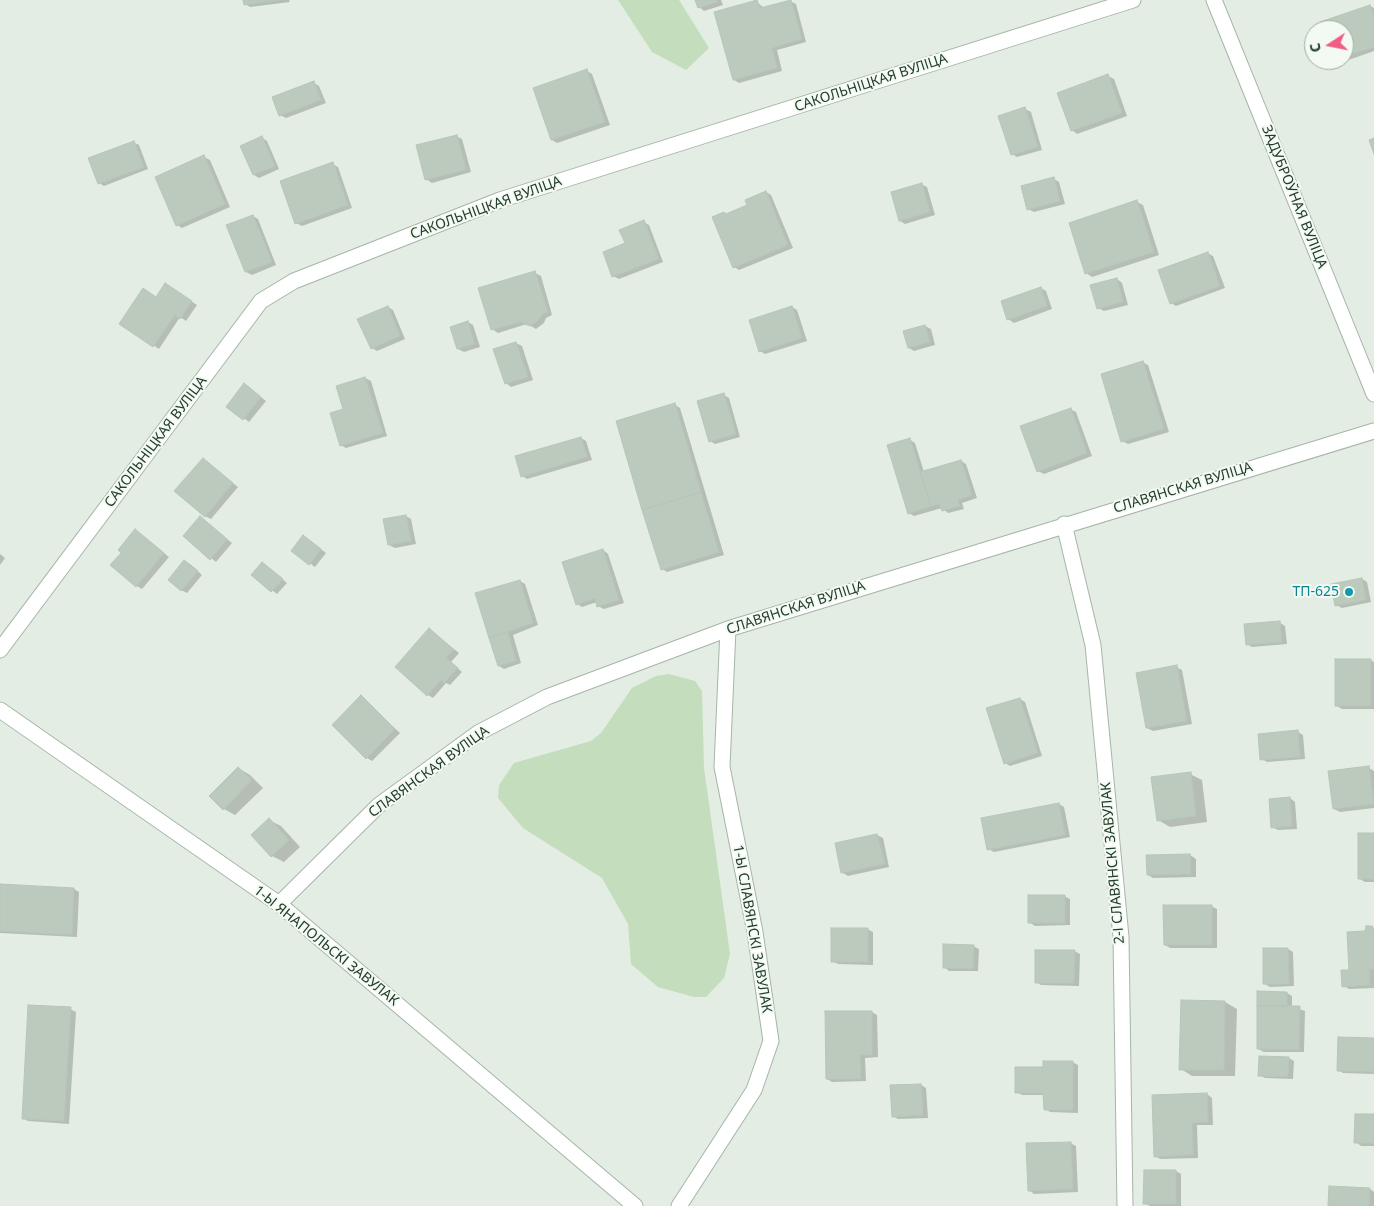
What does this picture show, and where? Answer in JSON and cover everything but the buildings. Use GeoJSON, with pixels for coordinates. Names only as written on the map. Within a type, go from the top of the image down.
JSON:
{"type":"FeatureCollection","features":[{"type":"Feature","properties":{"kind":"street","name":"САКОЛЬНІЦКАЯ ВУЛІЦА"},"geometry":{"type":"LineString","coordinates":[[0,650],[261,301],[294,281],[500,200],[1133,0]]}},
{"type":"Feature","properties":{"kind":"street","name":"ЗАДУБРОЎНАЯ ВУЛІЦА"},"geometry":{"type":"LineString","coordinates":[[1214,0],[1374,394]]}},
{"type":"Feature","properties":{"kind":"street","name":"СЛАВЯНСКАЯ ВУЛІЦА"},"geometry":{"type":"LineString","coordinates":[[279,904],[378,805],[478,733],[547,697],[728,629],[1064,524],[1374,431]]}},
{"type":"Feature","properties":{"kind":"street","name":"2-І СЛАВЯНСКІ ЗАВУЛАК"},"geometry":{"type":"LineString","coordinates":[[1064,524],[1093,646],[1121,937],[1125,1206]]}},
{"type":"Feature","properties":{"kind":"street","name":"1-Ы СЛАВЯНСКІ ЗАВУЛАК"},"geometry":{"type":"LineString","coordinates":[[679,1206],[754,1090],[771,1041],[755,932],[722,767],[728,629]]}},
{"type":"Feature","properties":{"kind":"street","name":"1-Ы ЯНАПОЛЬСКІ ЗАВУЛАК"},"geometry":{"type":"LineString","coordinates":[[0,710],[279,904],[635,1206]]}},
{"type":"Feature","properties":{"kind":"green space"},"geometry":{"type":"Polygon","coordinates":[[[618,0],[679,0],[709,48],[686,70],[652,52],[618,0]]]}},
{"type":"Feature","properties":{"kind":"green space"},"geometry":{"type":"Polygon","coordinates":[[[669,674],[695,681],[702,691],[704,768],[730,954],[724,978],[706,997],[694,997],[658,987],[631,964],[628,924],[602,878],[523,828],[498,798],[499,785],[514,763],[591,741],[601,733],[632,688],[656,676],[669,674]]]}},
{"type":"Feature","properties":{"kind":"place","name":"ТП-625"},"geometry":{"type":"Point","coordinates":[1349,592]}}]}
